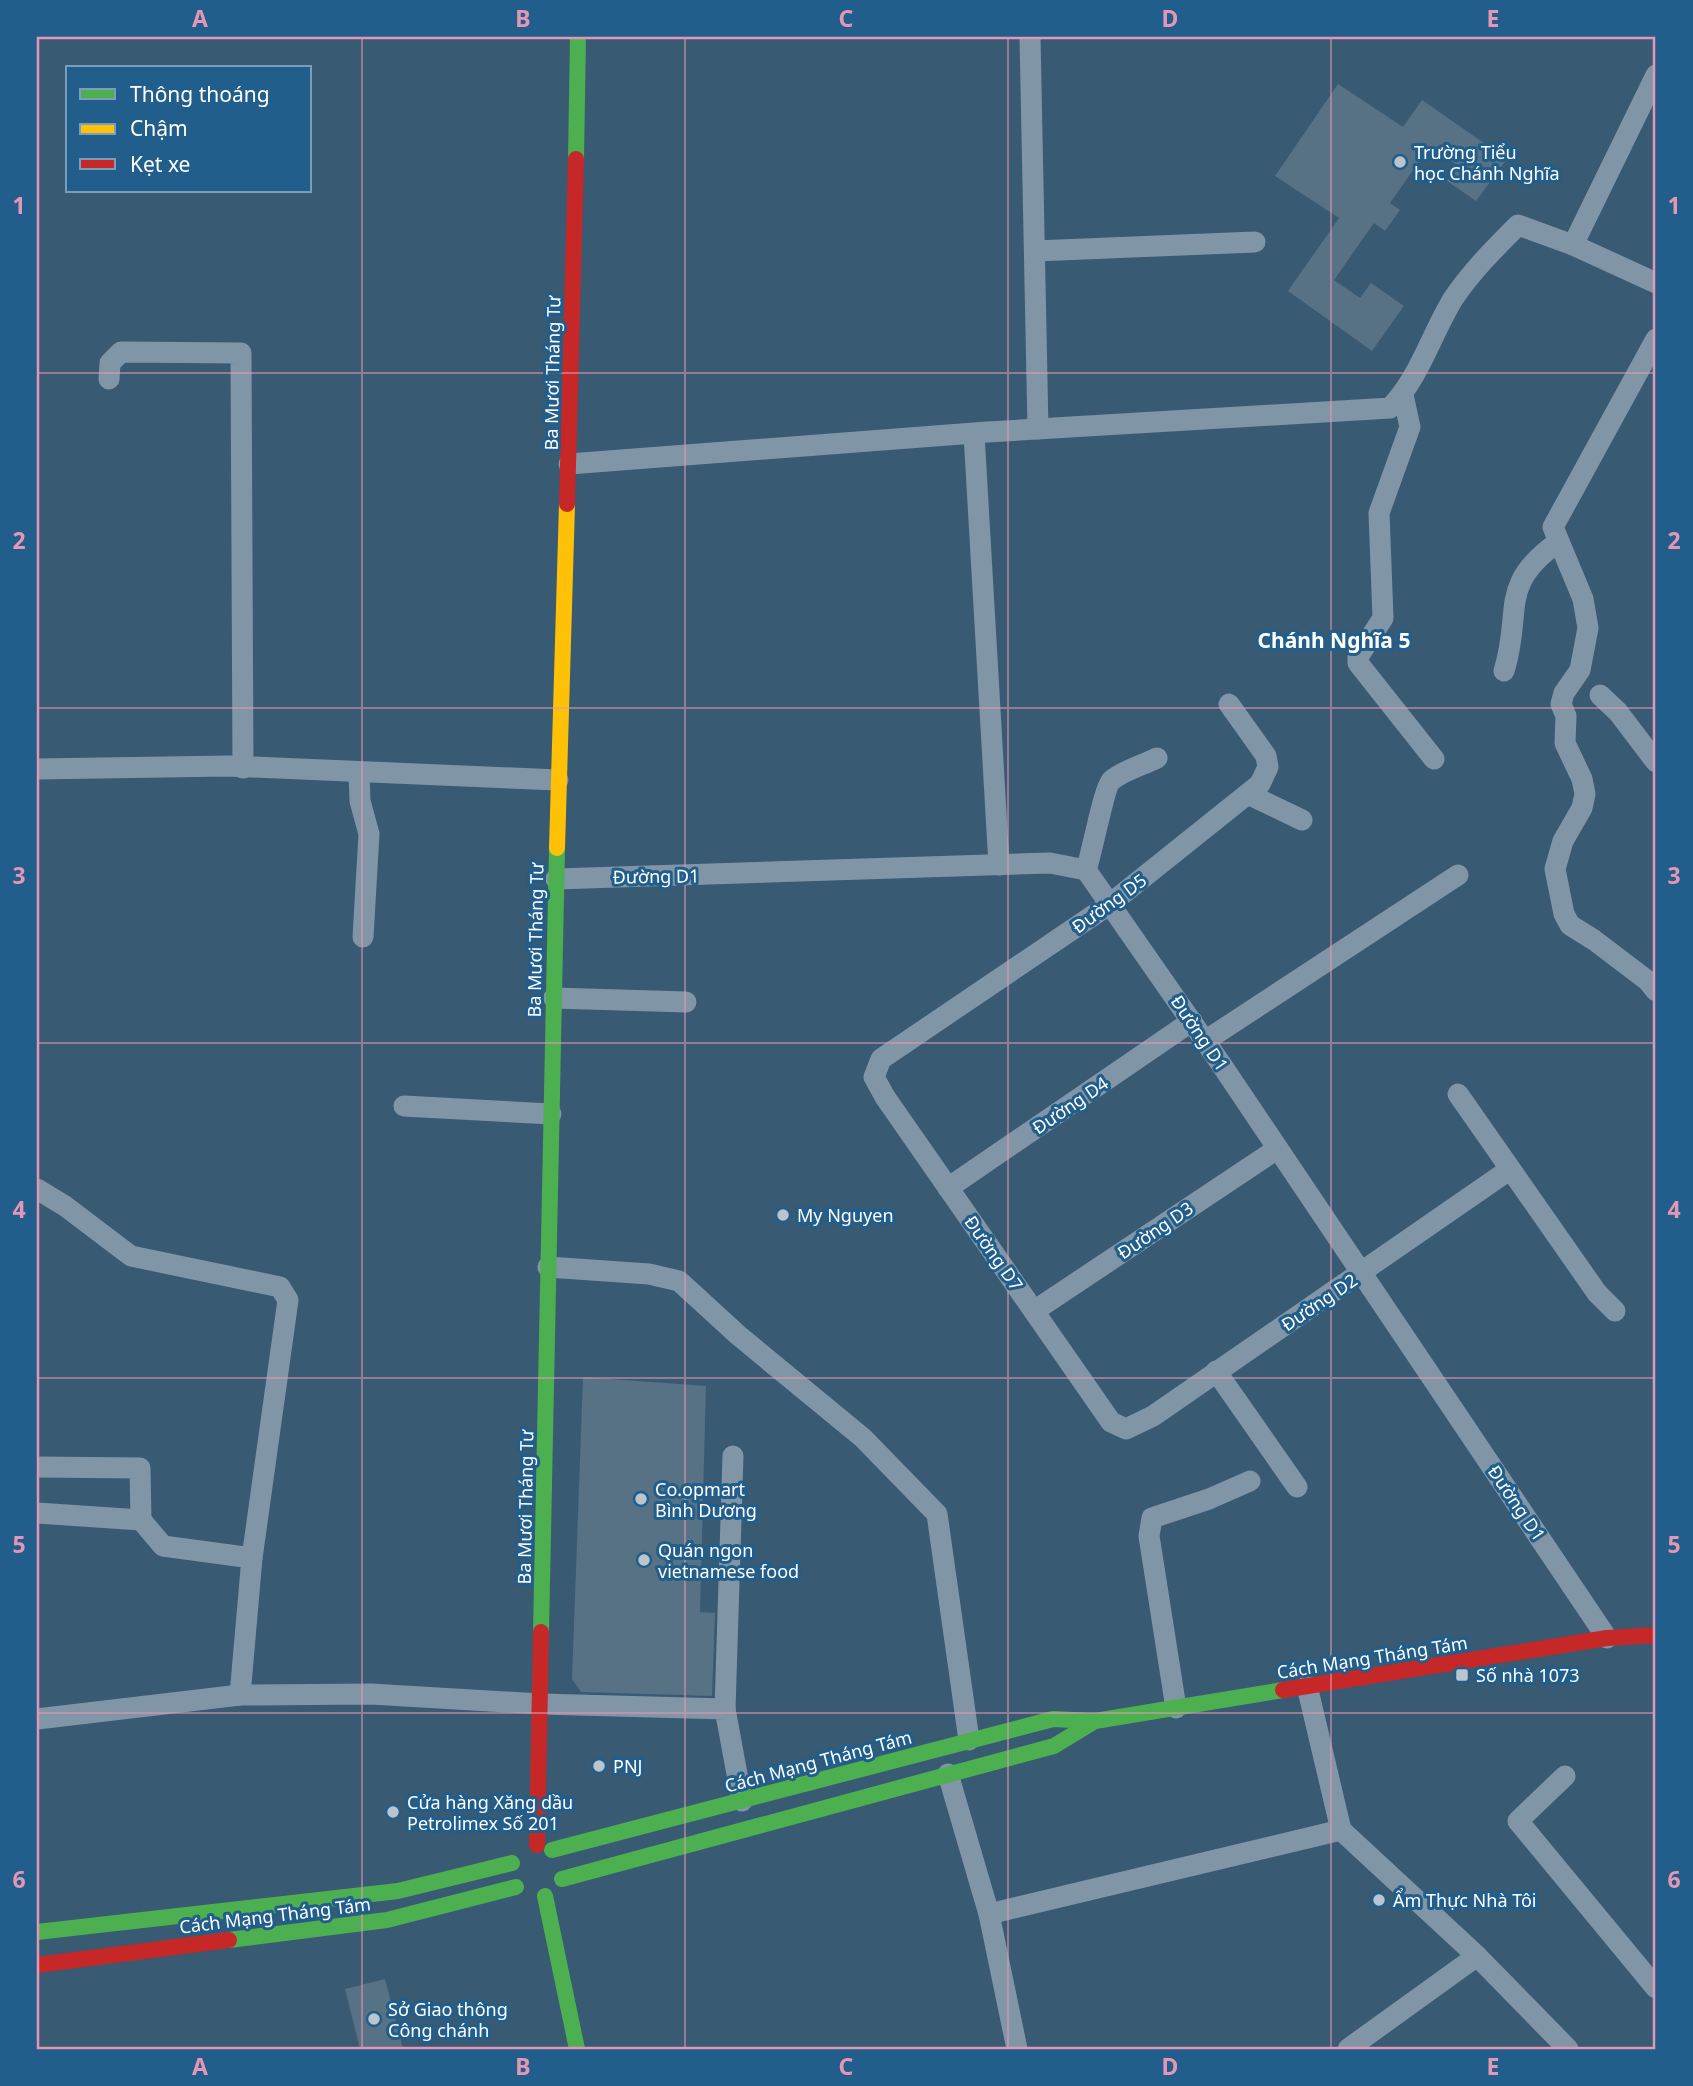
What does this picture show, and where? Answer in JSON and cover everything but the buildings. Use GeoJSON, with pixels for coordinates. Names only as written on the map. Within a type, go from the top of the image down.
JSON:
{"type":"FeatureCollection","features":[{"type":"Feature","properties":{"kind":"main road","name":"Ba Mươi Tháng Tư"},"geometry":{"type":"LineString","coordinates":[[545,1847],[541,1704],[548,1267],[578,37]]}},
{"type":"Feature","properties":{"kind":"main road","name":"Cách Mạng Tháng Tám"},"geometry":{"type":"LineString","coordinates":[[545,1847],[742,1801],[1053,1719],[1095,1721],[1607,1638],[1656,1635]]}},
{"type":"Feature","properties":{"kind":"main road","name":"Cách Mạng Tháng Tám"},"geometry":{"type":"LineString","coordinates":[[562,1879],[1054,1746],[1095,1721]]}},
{"type":"Feature","properties":{"kind":"main road"},"geometry":{"type":"LineString","coordinates":[[545,1847],[562,1863],[562,1879],[558,1886],[545,1896],[529,1896],[516,1887],[511,1872],[512,1863],[522,1850],[545,1847]]}},
{"type":"Feature","properties":{"kind":"main road","name":"Cách Mạng Tháng Tám"},"geometry":{"type":"LineString","coordinates":[[37,1932],[398,1891],[512,1863]]}},
{"type":"Feature","properties":{"kind":"main road","name":"Cách Mạng Tháng Tám"},"geometry":{"type":"LineString","coordinates":[[37,1965],[387,1920],[516,1887]]}},
{"type":"Feature","properties":{"kind":"main road"},"geometry":{"type":"LineString","coordinates":[[545,1896],[556,1960],[577,2049]]}},
{"type":"Feature","properties":{"kind":"street"},"geometry":{"type":"LineString","coordinates":[[1030,37],[1038,429]]}},
{"type":"Feature","properties":{"kind":"street"},"geometry":{"type":"LineString","coordinates":[[1573,246],[1656,75]]}},
{"type":"Feature","properties":{"kind":"street"},"geometry":{"type":"LineString","coordinates":[[569,464],[1038,429],[1390,408],[1403,395],[1453,299],[1518,225],[1656,283]]}},
{"type":"Feature","properties":{"kind":"street"},"geometry":{"type":"LineString","coordinates":[[1035,251],[1255,242]]}},
{"type":"Feature","properties":{"kind":"street"},"geometry":{"type":"LineString","coordinates":[[1656,339],[1553,527],[1583,599],[1588,628],[1580,670],[1564,693],[1562,704],[1566,716],[1565,743],[1582,779],[1585,794],[1582,808],[1563,841],[1555,869],[1564,915],[1570,925],[1637,973],[1656,992]]}},
{"type":"Feature","properties":{"kind":"street"},"geometry":{"type":"LineString","coordinates":[[109,379],[110,363],[121,352],[241,353],[243,768]]}},
{"type":"Feature","properties":{"kind":"street"},"geometry":{"type":"LineString","coordinates":[[1403,395],[1410,427],[1379,513],[1383,618],[1358,657],[1358,663],[1434,759]]}},
{"type":"Feature","properties":{"kind":"street"},"geometry":{"type":"LineString","coordinates":[[974,434],[999,865]]}},
{"type":"Feature","properties":{"kind":"street"},"geometry":{"type":"LineString","coordinates":[[1504,670],[1513,633],[1515,592],[1521,577],[1542,554],[1558,542]]}},
{"type":"Feature","properties":{"kind":"street"},"geometry":{"type":"LineString","coordinates":[[1600,695],[1618,712],[1656,762]]}},
{"type":"Feature","properties":{"kind":"street","name":"Đường D5"},"geometry":{"type":"LineString","coordinates":[[876,1068],[881,1059],[1110,904],[1250,795],[1266,774],[1266,756],[1229,704]]}},
{"type":"Feature","properties":{"kind":"street"},"geometry":{"type":"LineString","coordinates":[[1086,870],[1095,844],[1105,789],[1110,781],[1157,758]]}},
{"type":"Feature","properties":{"kind":"street"},"geometry":{"type":"LineString","coordinates":[[37,769],[243,768],[558,780]]}},
{"type":"Feature","properties":{"kind":"street"},"geometry":{"type":"LineString","coordinates":[[359,772],[360,801],[369,834],[363,937]]}},
{"type":"Feature","properties":{"kind":"street"},"geometry":{"type":"LineString","coordinates":[[1250,795],[1301,820]]}},
{"type":"Feature","properties":{"kind":"street","name":"Đường D1"},"geometry":{"type":"LineString","coordinates":[[556,879],[1050,863],[1086,870],[1192,1021],[1607,1638]]}},
{"type":"Feature","properties":{"kind":"street"},"geometry":{"type":"LineString","coordinates":[[1205,1041],[1458,875]]}},
{"type":"Feature","properties":{"kind":"street"},"geometry":{"type":"LineString","coordinates":[[554,998],[686,1002]]}},
{"type":"Feature","properties":{"kind":"street","name":"Đường D4"},"geometry":{"type":"LineString","coordinates":[[948,1188],[1192,1021]]}},
{"type":"Feature","properties":{"kind":"street","name":"Đường D7"},"geometry":{"type":"LineString","coordinates":[[876,1068],[874,1077],[885,1097],[948,1188],[1111,1422],[1126,1429]]}},
{"type":"Feature","properties":{"kind":"street"},"geometry":{"type":"LineString","coordinates":[[1458,1094],[1597,1293],[1615,1311]]}},
{"type":"Feature","properties":{"kind":"street"},"geometry":{"type":"LineString","coordinates":[[404,1107],[551,1114]]}},
{"type":"Feature","properties":{"kind":"street","name":"Đường D3"},"geometry":{"type":"LineString","coordinates":[[1034,1311],[1277,1149]]}},
{"type":"Feature","properties":{"kind":"street","name":"Đường D2"},"geometry":{"type":"LineString","coordinates":[[1126,1429],[1153,1416],[1509,1170]]}},
{"type":"Feature","properties":{"kind":"street"},"geometry":{"type":"LineString","coordinates":[[37,1189],[65,1206],[131,1256],[280,1287],[288,1300],[252,1558],[240,1695]]}},
{"type":"Feature","properties":{"kind":"street"},"geometry":{"type":"LineString","coordinates":[[548,1267],[649,1274],[679,1281],[738,1335],[863,1438],[937,1514],[970,1740]]}},
{"type":"Feature","properties":{"kind":"street"},"geometry":{"type":"LineString","coordinates":[[1216,1371],[1297,1487]]}},
{"type":"Feature","properties":{"kind":"street"},"geometry":{"type":"LineString","coordinates":[[733,1456],[725,1709],[742,1801]]}},
{"type":"Feature","properties":{"kind":"street"},"geometry":{"type":"LineString","coordinates":[[37,1467],[140,1468],[141,1520],[163,1545],[252,1558]]}},
{"type":"Feature","properties":{"kind":"street"},"geometry":{"type":"LineString","coordinates":[[1176,1708],[1149,1536],[1152,1518],[1209,1499],[1250,1480]]}},
{"type":"Feature","properties":{"kind":"street"},"geometry":{"type":"LineString","coordinates":[[37,1513],[141,1520]]}},
{"type":"Feature","properties":{"kind":"street"},"geometry":{"type":"LineString","coordinates":[[1307,1686],[1340,1830],[1477,1956],[1568,2049]]}},
{"type":"Feature","properties":{"kind":"street"},"geometry":{"type":"LineString","coordinates":[[37,1719],[240,1695],[371,1694],[541,1704],[725,1709]]}},
{"type":"Feature","properties":{"kind":"street"},"geometry":{"type":"LineString","coordinates":[[948,1774],[989,1914],[1017,2049]]}},
{"type":"Feature","properties":{"kind":"street"},"geometry":{"type":"LineString","coordinates":[[1565,1776],[1518,1821],[1656,1988]]}},
{"type":"Feature","properties":{"kind":"street"},"geometry":{"type":"LineString","coordinates":[[989,1914],[1340,1830]]}},
{"type":"Feature","properties":{"kind":"street"},"geometry":{"type":"LineString","coordinates":[[1348,2049],[1477,1956]]}},
{"type":"Feature","properties":{"kind":"traffic: fast"},"geometry":{"type":"LineString","coordinates":[[576,159],[578,37]]}},
{"type":"Feature","properties":{"kind":"traffic: fast"},"geometry":{"type":"LineString","coordinates":[[541,1632],[557,848]]}},
{"type":"Feature","properties":{"kind":"traffic: fast"},"geometry":{"type":"LineString","coordinates":[[552,1850],[1053,1719],[1095,1721],[1283,1690]]}},
{"type":"Feature","properties":{"kind":"traffic: fast"},"geometry":{"type":"LineString","coordinates":[[562,1879],[1054,1746],[1095,1721]]}},
{"type":"Feature","properties":{"kind":"traffic: fast"},"geometry":{"type":"LineString","coordinates":[[37,1932],[398,1891],[512,1863]]}},
{"type":"Feature","properties":{"kind":"traffic: fast"},"geometry":{"type":"LineString","coordinates":[[229,1940],[387,1920],[516,1887]]}},
{"type":"Feature","properties":{"kind":"traffic: fast"},"geometry":{"type":"LineString","coordinates":[[545,1896],[577,2049]]}},
{"type":"Feature","properties":{"kind":"traffic: slow"},"geometry":{"type":"LineString","coordinates":[[557,848],[567,504]]}},
{"type":"Feature","properties":{"kind":"traffic: jam"},"geometry":{"type":"LineString","coordinates":[[567,504],[576,159]]}},
{"type":"Feature","properties":{"kind":"traffic: jam"},"geometry":{"type":"LineString","coordinates":[[537,1845],[541,1632]]}},
{"type":"Feature","properties":{"kind":"traffic: jam"},"geometry":{"type":"LineString","coordinates":[[1283,1690],[1607,1638],[1656,1635]]}},
{"type":"Feature","properties":{"kind":"traffic: jam"},"geometry":{"type":"LineString","coordinates":[[37,1965],[229,1940]]}},
{"type":"Feature","properties":{"kind":"place","name":"Trường Tiểu học Chánh Nghĩa"},"geometry":{"type":"Point","coordinates":[1400,162]}},
{"type":"Feature","properties":{"kind":"place","name":"My Nguyen"},"geometry":{"type":"Point","coordinates":[783,1215]}},
{"type":"Feature","properties":{"kind":"place","name":"Co.opmart Bình Dương"},"geometry":{"type":"Point","coordinates":[641,1499]}},
{"type":"Feature","properties":{"kind":"place","name":"Quán ngon vietnamese food"},"geometry":{"type":"Point","coordinates":[644,1560]}},
{"type":"Feature","properties":{"kind":"place","name":"Số nhà 1073"},"geometry":{"type":"Point","coordinates":[1462,1675]}},
{"type":"Feature","properties":{"kind":"place","name":"PNJ"},"geometry":{"type":"Point","coordinates":[599,1766]}},
{"type":"Feature","properties":{"kind":"place","name":"Cửa hàng Xăng dầu Petrolimex Số 201"},"geometry":{"type":"Point","coordinates":[393,1812]}},
{"type":"Feature","properties":{"kind":"place","name":"Ẩm Thực Nhà Tôi"},"geometry":{"type":"Point","coordinates":[1379,1900]}},
{"type":"Feature","properties":{"kind":"place","name":"Sở Giao thông Công chánh"},"geometry":{"type":"Point","coordinates":[374,2019]}},
{"type":"Feature","properties":{"kind":"district","name":"Chánh Nghĩa 5"},"geometry":{"type":"Point","coordinates":[1334,640]}}]}
